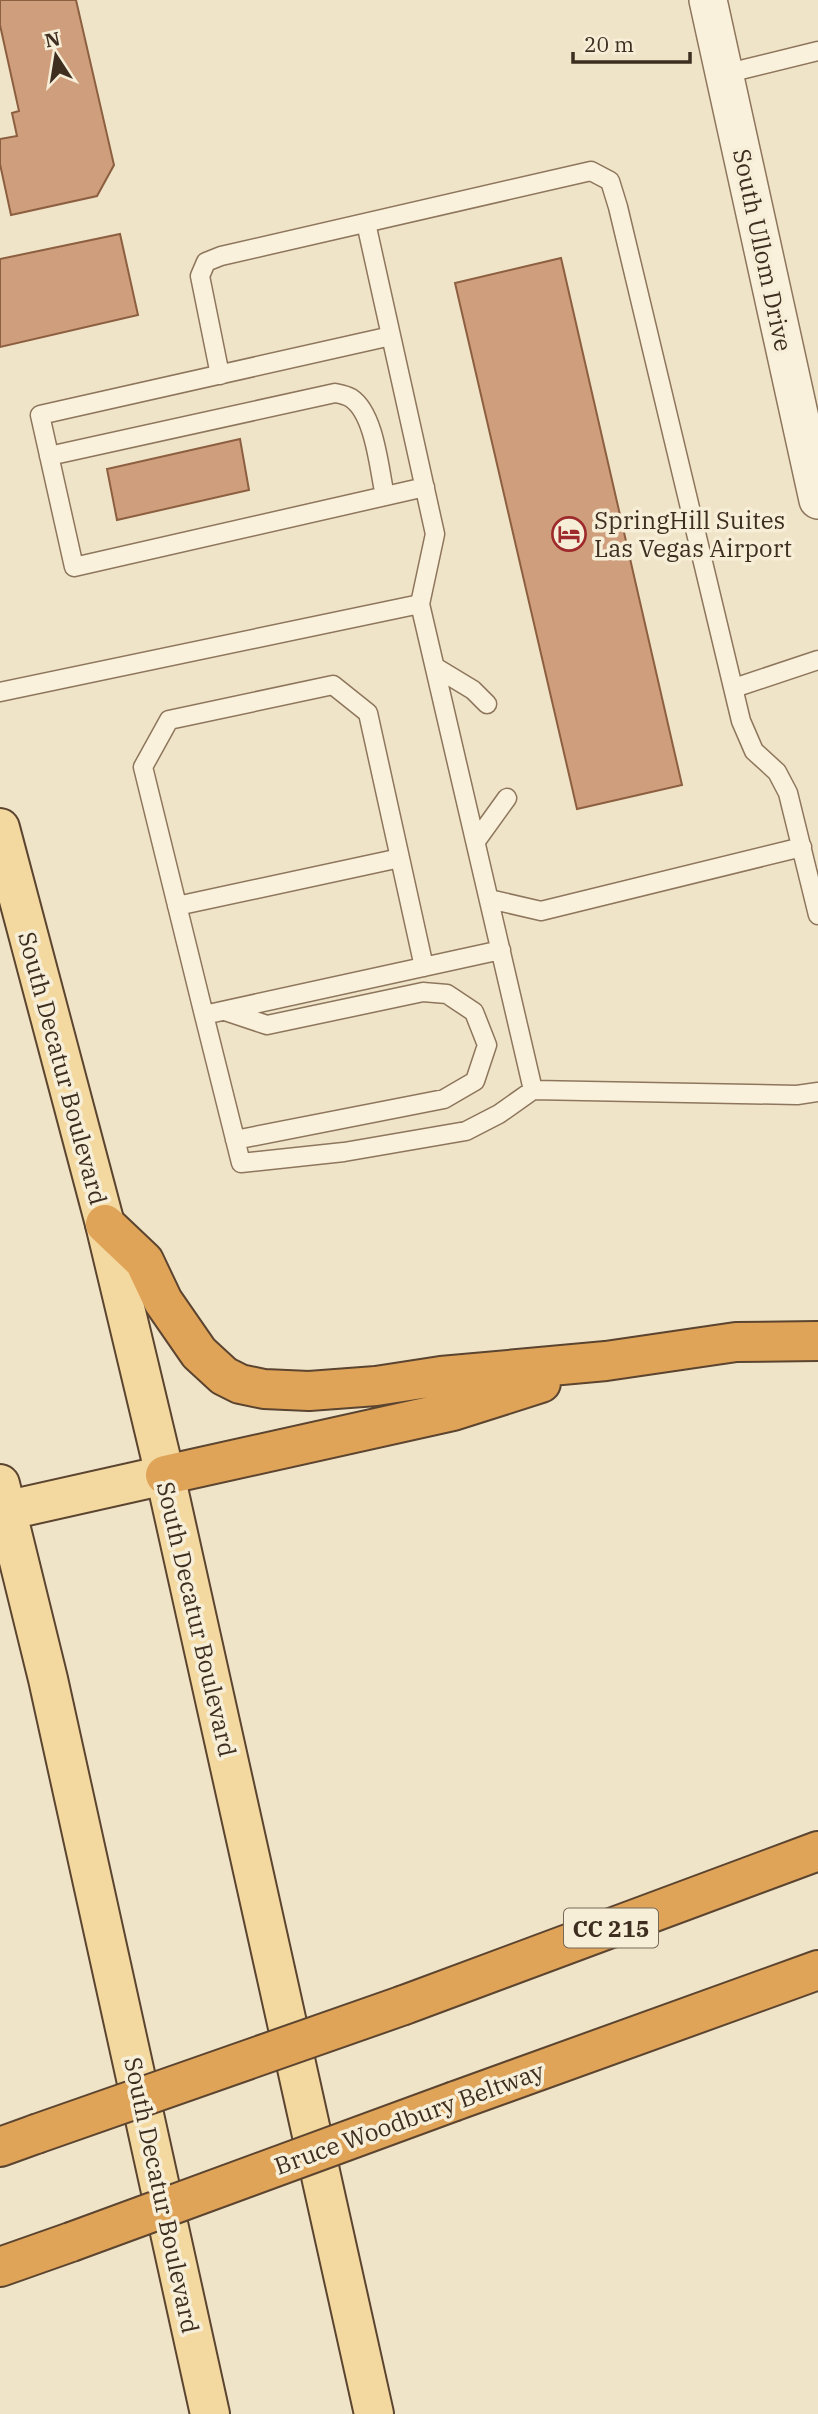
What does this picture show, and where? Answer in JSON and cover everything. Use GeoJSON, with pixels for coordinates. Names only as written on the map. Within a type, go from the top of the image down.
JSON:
{"type":"FeatureCollection","features":[{"type":"Feature","properties":{"kind":"highway"},"geometry":{"type":"LineString","coordinates":[[105,1224],[144,1261],[163,1301],[199,1353],[224,1376],[240,1384],[264,1390],[309,1391],[606,1362],[736,1342],[818,1341]]}},
{"type":"Feature","properties":{"kind":"highway"},"geometry":{"type":"LineString","coordinates":[[165,1475],[453,1411],[606,1362]]}},
{"type":"Feature","properties":{"kind":"highway","name":"CC 215"},"geometry":{"type":"LineString","coordinates":[[0,2147],[404,2005],[818,1851]]}},
{"type":"Feature","properties":{"kind":"highway","name":"Bruce Woodbury Beltway"},"geometry":{"type":"LineString","coordinates":[[0,2267],[818,1970]]}},
{"type":"Feature","properties":{"kind":"main road","name":"South Decatur Boulevard"},"geometry":{"type":"LineString","coordinates":[[0,828],[105,1224],[165,1475],[374,2414]]}},
{"type":"Feature","properties":{"kind":"main road"},"geometry":{"type":"LineString","coordinates":[[2,1503],[165,1475]]}},
{"type":"Feature","properties":{"kind":"main road","name":"South Decatur Boulevard"},"geometry":{"type":"LineString","coordinates":[[2,1503],[48,1679],[210,2414]]}},
{"type":"Feature","properties":{"kind":"street","name":"South Ullom Drive"},"geometry":{"type":"LineString","coordinates":[[708,0],[818,500]]}},
{"type":"Feature","properties":{"kind":"lane"},"geometry":{"type":"LineString","coordinates":[[724,74],[818,51]]}},
{"type":"Feature","properties":{"kind":"lane"},"geometry":{"type":"LineString","coordinates":[[220,375],[200,276],[206,262],[220,256],[591,171],[610,181],[741,721],[754,751],[777,772],[788,793],[818,915]]}},
{"type":"Feature","properties":{"kind":"lane"},"geometry":{"type":"LineString","coordinates":[[366,223],[435,534],[420,604],[533,1090]]}},
{"type":"Feature","properties":{"kind":"lane"},"geometry":{"type":"LineString","coordinates":[[391,337],[40,415],[74,567],[425,487]]}},
{"type":"Feature","properties":{"kind":"lane"},"geometry":{"type":"LineString","coordinates":[[50,456],[335,393],[350,397],[364,411],[386,496]]}},
{"type":"Feature","properties":{"kind":"lane"},"geometry":{"type":"LineString","coordinates":[[0,692],[420,604]]}},
{"type":"Feature","properties":{"kind":"lane"},"geometry":{"type":"LineString","coordinates":[[734,688],[818,660]]}},
{"type":"Feature","properties":{"kind":"lane"},"geometry":{"type":"LineString","coordinates":[[435,667],[473,690],[487,704]]}},
{"type":"Feature","properties":{"kind":"lane"},"geometry":{"type":"LineString","coordinates":[[424,967],[368,713],[333,685],[169,720],[143,767],[241,1163],[344,1152],[466,1131],[499,1114],[533,1090],[797,1095],[818,1092]]}},
{"type":"Feature","properties":{"kind":"lane"},"geometry":{"type":"LineString","coordinates":[[476,841],[507,798]]}},
{"type":"Feature","properties":{"kind":"lane"},"geometry":{"type":"LineString","coordinates":[[489,899],[541,911],[802,847]]}},
{"type":"Feature","properties":{"kind":"lane"},"geometry":{"type":"LineString","coordinates":[[177,906],[400,858]]}},
{"type":"Feature","properties":{"kind":"lane"},"geometry":{"type":"LineString","coordinates":[[204,1015],[501,950]]}},
{"type":"Feature","properties":{"kind":"lane"},"geometry":{"type":"LineString","coordinates":[[224,1010],[267,1025],[423,992],[447,994],[474,1012],[486,1045],[475,1081],[444,1099],[236,1140]]}},
{"type":"Feature","properties":{"kind":"building"},"geometry":{"type":"Polygon","coordinates":[[[0,0],[76,0],[114,165],[97,196],[11,215],[0,164],[0,139],[17,136],[12,113],[19,111],[0,25],[0,0]]]}},
{"type":"Feature","properties":{"kind":"building"},"geometry":{"type":"Polygon","coordinates":[[[120,234],[138,315],[0,347],[0,259],[120,234]]]}},
{"type":"Feature","properties":{"kind":"building","name":"SpringHill Suites Las Vegas Airport"},"geometry":{"type":"Polygon","coordinates":[[[561,258],[682,785],[577,809],[455,283],[561,258]]]}},
{"type":"Feature","properties":{"kind":"building"},"geometry":{"type":"Polygon","coordinates":[[[240,439],[249,490],[117,520],[107,469],[240,439]]]}},
{"type":"Feature","properties":{"kind":"place","name":"SpringHill Suites Las Vegas Airport"},"geometry":{"type":"Point","coordinates":[569,534]}}]}
